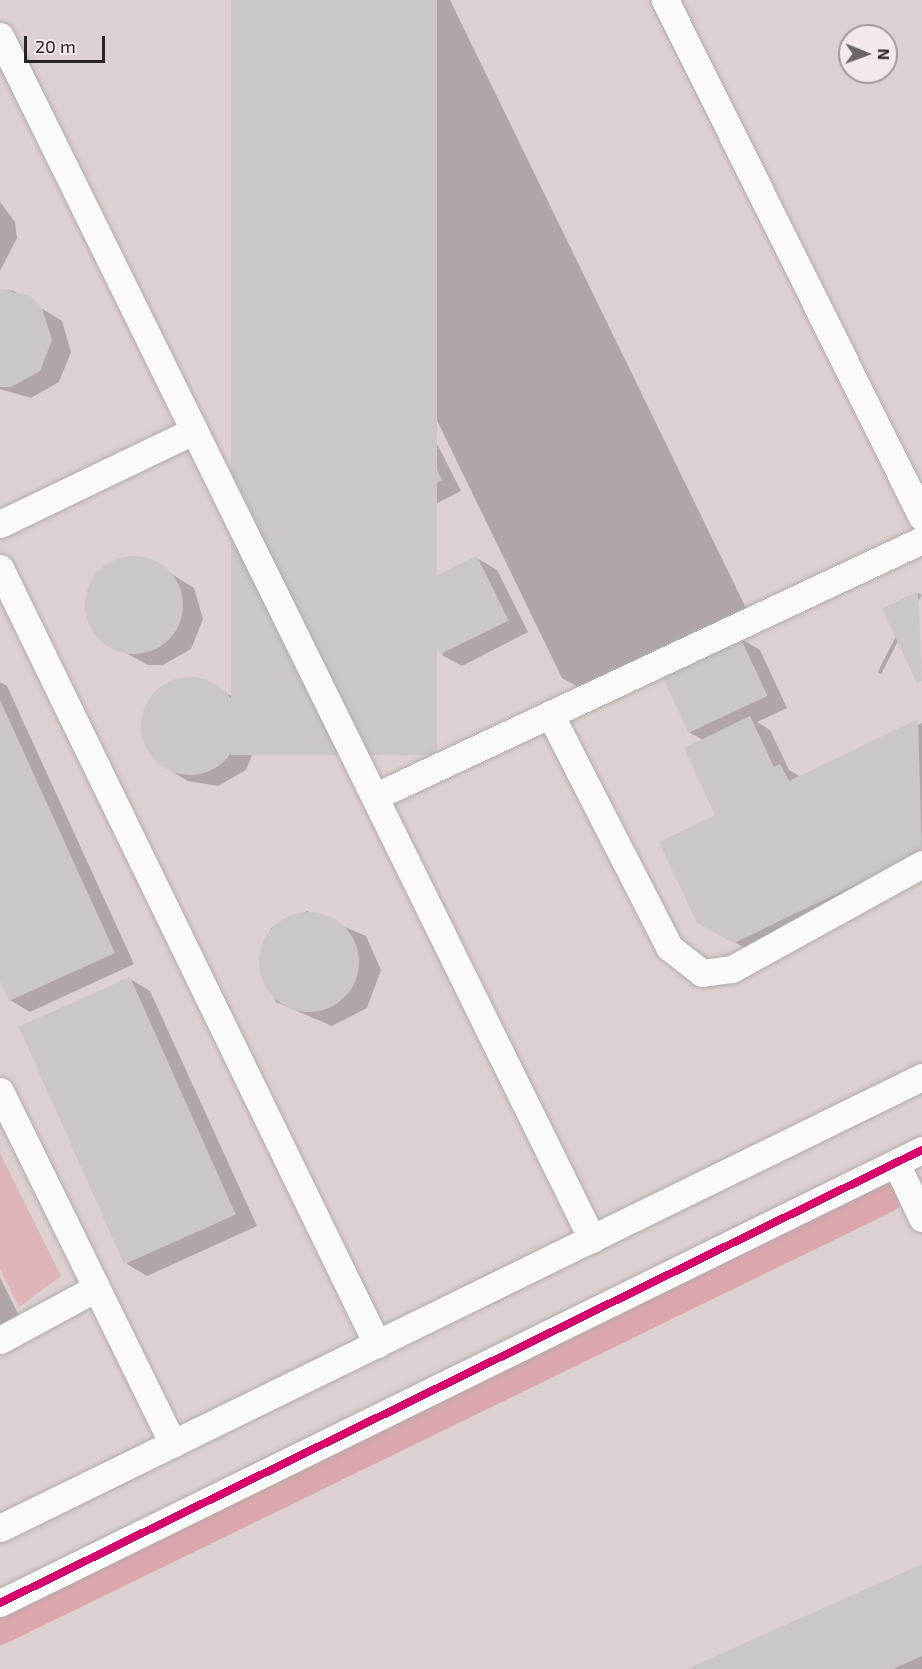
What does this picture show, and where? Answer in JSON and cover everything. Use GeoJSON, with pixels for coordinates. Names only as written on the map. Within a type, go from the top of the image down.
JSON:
{"type":"FeatureCollection","features":[{"type":"Feature","properties":{"kind":"street"},"geometry":{"type":"LineString","coordinates":[[665,0],[922,517]]}},
{"type":"Feature","properties":{"kind":"street"},"geometry":{"type":"LineString","coordinates":[[0,36],[592,1239]]}},
{"type":"Feature","properties":{"kind":"street"},"geometry":{"type":"LineString","coordinates":[[0,524],[194,431]]}},
{"type":"Feature","properties":{"kind":"street"},"geometry":{"type":"LineString","coordinates":[[376,796],[922,540]]}},
{"type":"Feature","properties":{"kind":"street"},"geometry":{"type":"LineString","coordinates":[[0,568],[377,1344]]}},
{"type":"Feature","properties":{"kind":"street"},"geometry":{"type":"LineString","coordinates":[[550,714],[669,947],[686,966],[702,973],[732,969],[922,864]]}},
{"type":"Feature","properties":{"kind":"street"},"geometry":{"type":"LineString","coordinates":[[0,1528],[922,1077]]}},
{"type":"Feature","properties":{"kind":"street"},"geometry":{"type":"LineString","coordinates":[[0,1091],[173,1444]]}},
{"type":"Feature","properties":{"kind":"street"},"geometry":{"type":"LineString","coordinates":[[0,1603],[922,1150]]}},
{"type":"Feature","properties":{"kind":"street"},"geometry":{"type":"LineString","coordinates":[[896,1163],[922,1218]]}},
{"type":"Feature","properties":{"kind":"street"},"geometry":{"type":"LineString","coordinates":[[0,1340],[96,1288]]}},
{"type":"Feature","properties":{"kind":"shaded area"},"geometry":{"type":"Polygon","coordinates":[[[0,0],[922,0],[922,1669],[0,1669],[0,0]]]}},
{"type":"Feature","properties":{"kind":"shaded area"},"geometry":{"type":"Polygon","coordinates":[[[0,1153],[61,1276],[19,1307],[0,1269],[0,1153]]]}},
{"type":"Feature","properties":{"kind":"building"},"geometry":{"type":"Polygon","coordinates":[[[231,0],[437,0],[437,755],[231,755],[231,0]]]}},
{"type":"Feature","properties":{"kind":"building"},"geometry":{"type":"Polygon","coordinates":[[[0,289],[30,296],[42,308],[52,340],[40,371],[11,387],[0,387],[0,289]]]}},
{"type":"Feature","properties":{"kind":"building"},"geometry":{"type":"Polygon","coordinates":[[[409,415],[442,480],[374,515],[341,450],[409,415]]]}},
{"type":"Feature","properties":{"kind":"building"},"geometry":{"type":"Polygon","coordinates":[[[134,556],[153,560],[169,570],[179,586],[183,605],[179,624],[169,640],[153,650],[134,654],[115,650],[99,640],[89,624],[85,605],[89,586],[99,570],[115,560],[134,556]]]}},
{"type":"Feature","properties":{"kind":"building"},"geometry":{"type":"Polygon","coordinates":[[[477,556],[509,621],[440,654],[409,589],[477,556]]]}},
{"type":"Feature","properties":{"kind":"building"},"geometry":{"type":"Polygon","coordinates":[[[918,591],[922,681],[917,683],[882,609],[918,591]]]}},
{"type":"Feature","properties":{"kind":"building"},"geometry":{"type":"Polygon","coordinates":[[[740,637],[767,696],[689,733],[661,674],[740,637]]]}},
{"type":"Feature","properties":{"kind":"building"},"geometry":{"type":"Polygon","coordinates":[[[190,677],[209,681],[225,691],[235,707],[239,726],[235,745],[225,761],[209,771],[190,775],[171,771],[155,761],[145,745],[141,726],[145,707],[155,691],[171,681],[190,677]]]}},
{"type":"Feature","properties":{"kind":"building"},"geometry":{"type":"Polygon","coordinates":[[[0,700],[115,953],[9,1001],[0,981],[0,700]]]}},
{"type":"Feature","properties":{"kind":"building"},"geometry":{"type":"Polygon","coordinates":[[[750,716],[774,767],[780,764],[789,781],[918,719],[922,853],[734,943],[697,923],[659,842],[715,815],[684,748],[750,716]]]}},
{"type":"Feature","properties":{"kind":"building"},"geometry":{"type":"Polygon","coordinates":[[[309,912],[337,920],[351,934],[359,962],[351,990],[337,1004],[309,1012],[281,1004],[267,990],[259,962],[267,934],[281,920],[309,912]]]}},
{"type":"Feature","properties":{"kind":"building"},"geometry":{"type":"Polygon","coordinates":[[[130,977],[236,1215],[124,1264],[19,1027],[130,977]]]}},
{"type":"Feature","properties":{"kind":"building"},"geometry":{"type":"Polygon","coordinates":[[[922,1564],[922,1656],[893,1669],[687,1669],[922,1564]]]}},
{"type":"Feature","properties":{"kind":"waterway"},"geometry":{"type":"LineString","coordinates":[[0,1631],[888,1198]]}},
{"type":"Feature","properties":{"kind":"cycle path"},"geometry":{"type":"LineString","coordinates":[[0,1603],[922,1150]]}}]}
